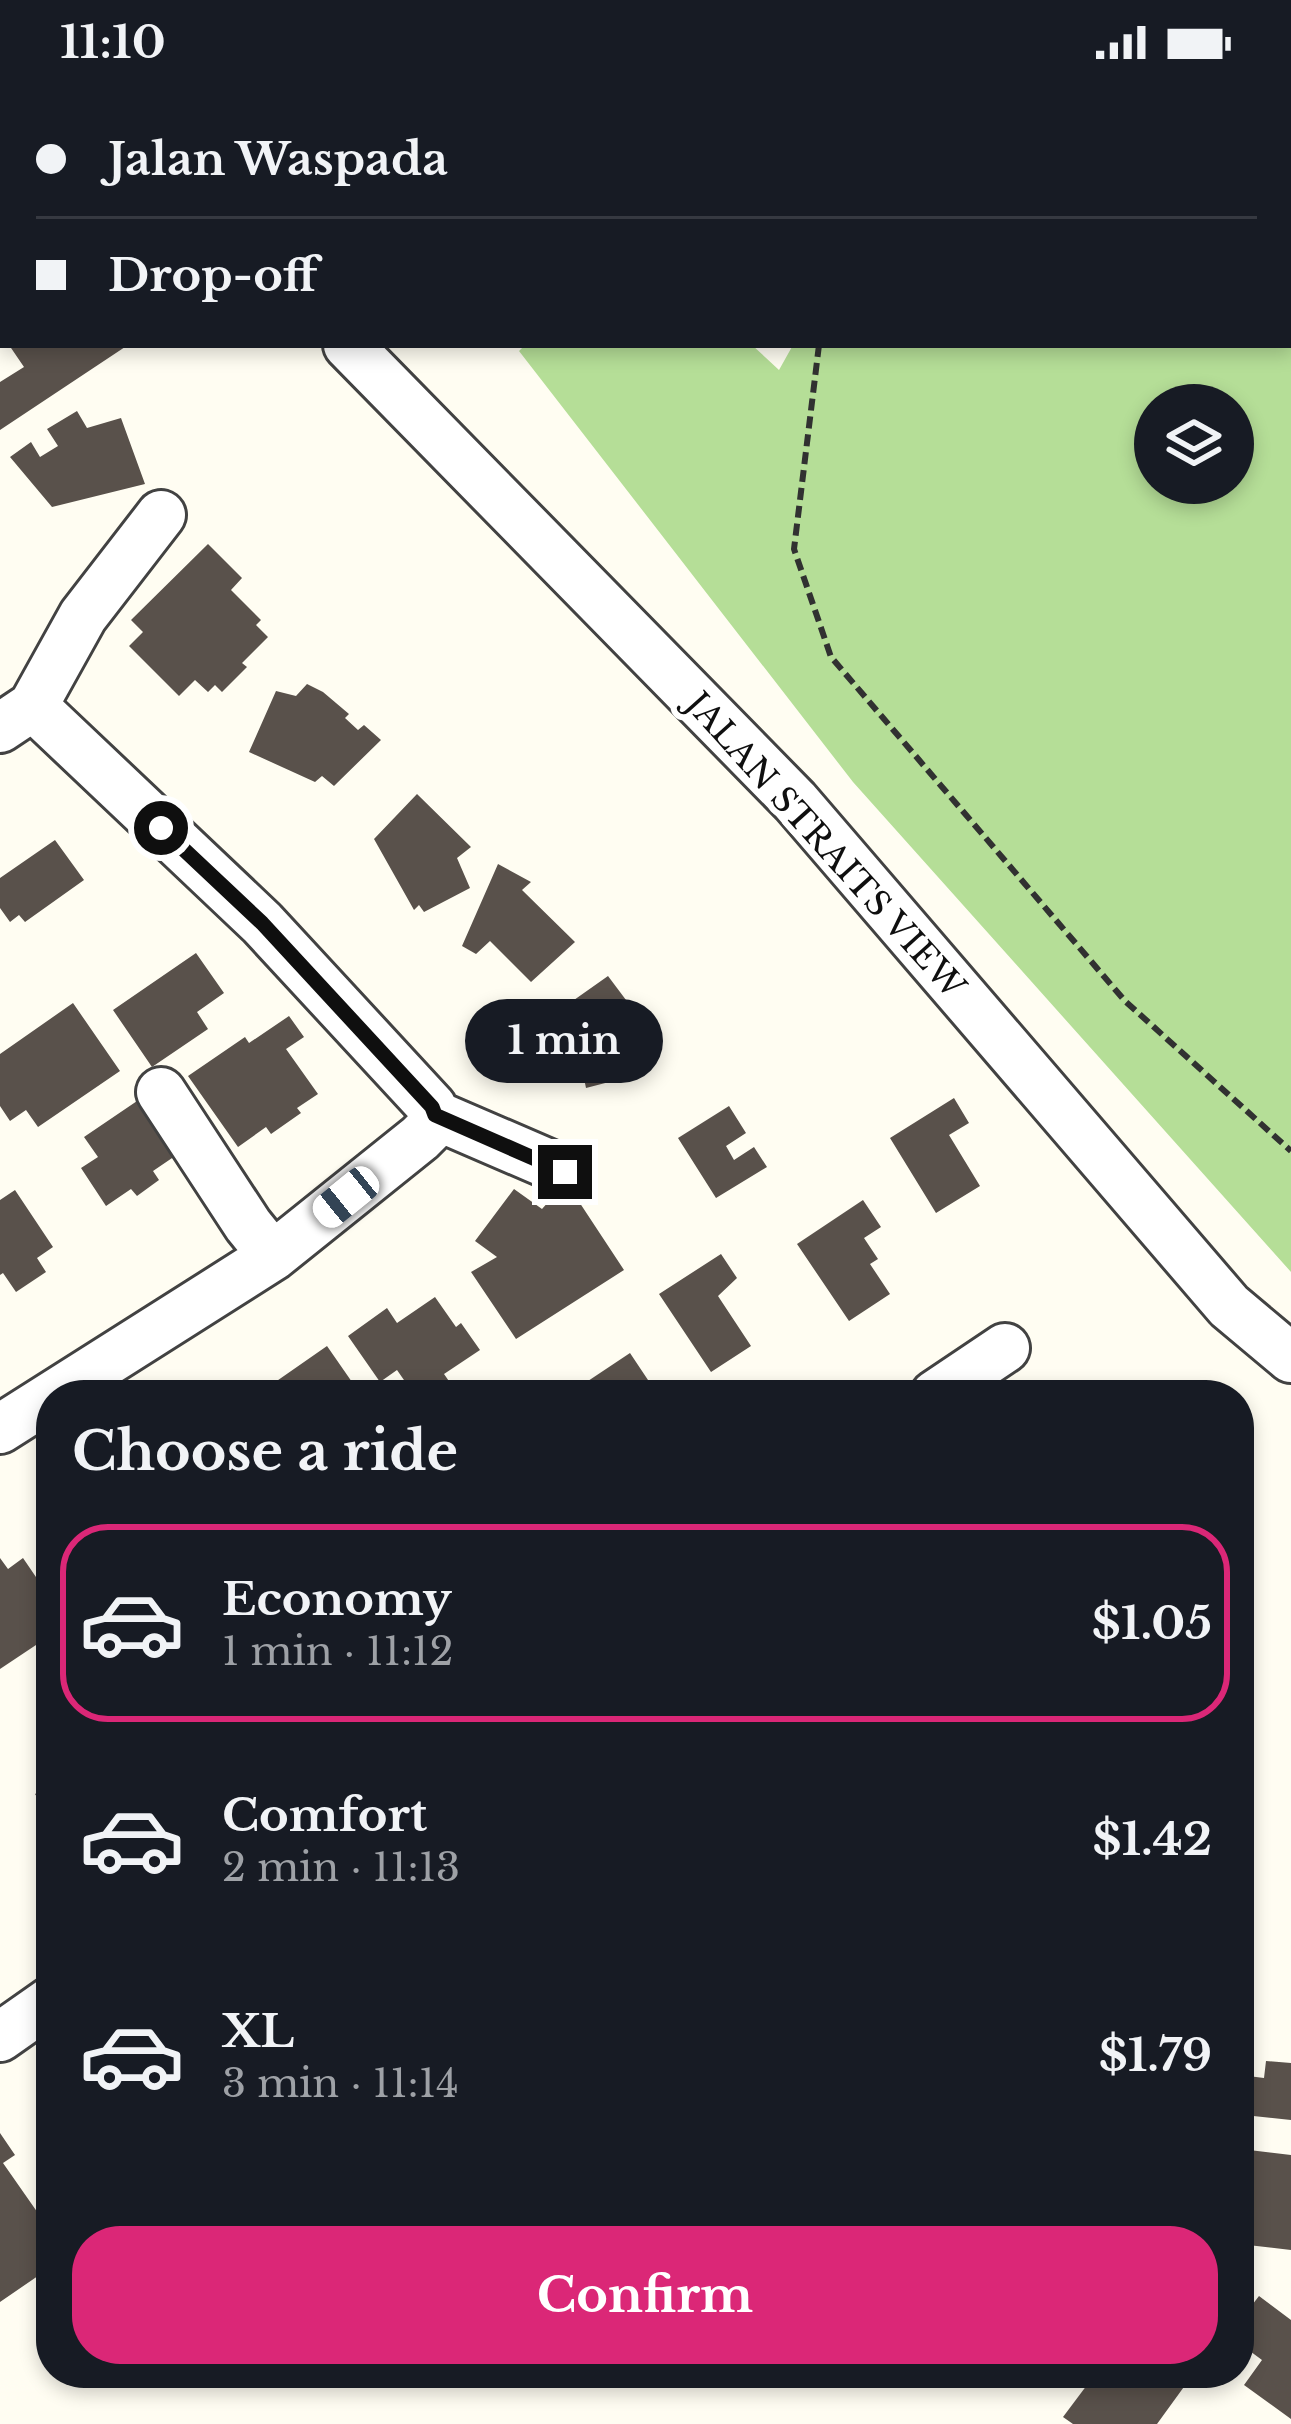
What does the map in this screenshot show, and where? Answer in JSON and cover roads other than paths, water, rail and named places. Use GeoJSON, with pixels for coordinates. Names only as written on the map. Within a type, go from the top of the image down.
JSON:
{"type":"FeatureCollection","features":[{"type":"Feature","properties":{"kind":"street","name":"JALAN STRAITS VIEW"},"geometry":{"type":"LineString","coordinates":[[350,348],[795,801],[1229,1306],[1291,1358]]}},
{"type":"Feature","properties":{"kind":"street"},"geometry":{"type":"LineString","coordinates":[[77,1380],[273,1256],[420,1138],[435,1115],[262,923],[16,717],[83,616],[161,514]]}},
{"type":"Feature","properties":{"kind":"street"},"geometry":{"type":"LineString","coordinates":[[160,1092],[273,1256]]}},
{"type":"Feature","properties":{"kind":"street"},"geometry":{"type":"LineString","coordinates":[[435,1115],[565,1172]]}},
{"type":"Feature","properties":{"kind":"street"},"geometry":{"type":"LineString","coordinates":[[957,1380],[1005,1348]]}},
{"type":"Feature","properties":{"kind":"street"},"geometry":{"type":"LineString","coordinates":[[0,1429],[36,1406]]}},
{"type":"Feature","properties":{"kind":"street"},"geometry":{"type":"LineString","coordinates":[[0,2037],[36,2012]]}}]}
